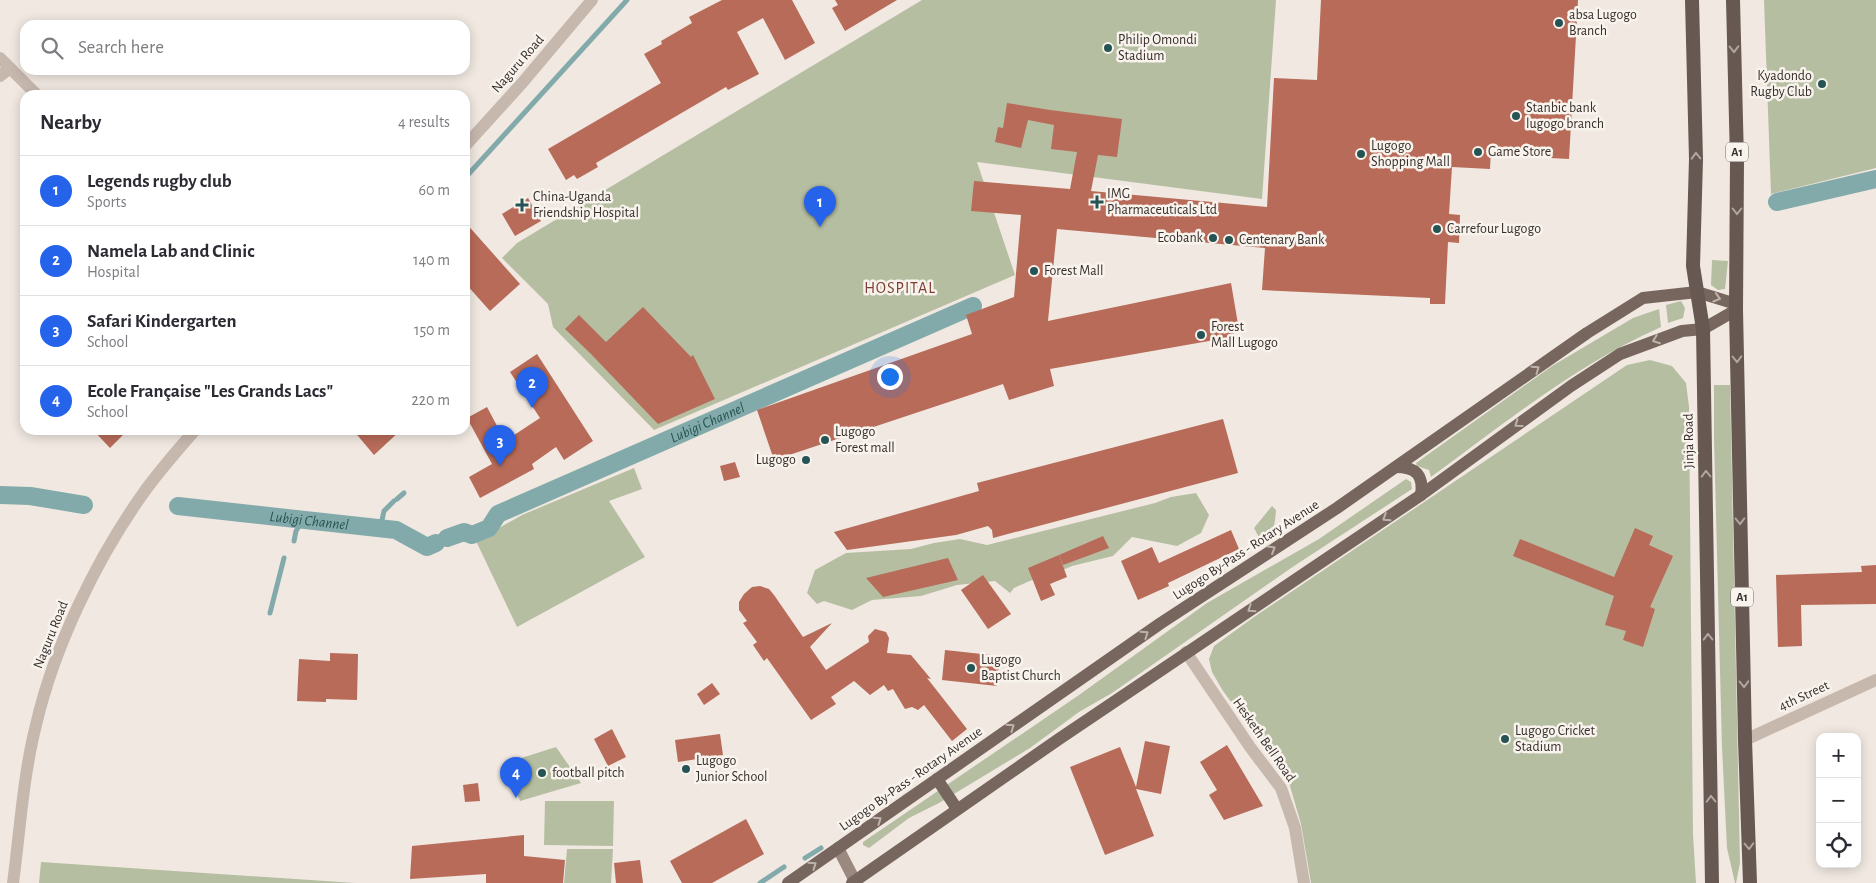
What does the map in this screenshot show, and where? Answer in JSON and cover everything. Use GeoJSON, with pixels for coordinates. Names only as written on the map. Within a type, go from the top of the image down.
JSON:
{"type":"FeatureCollection","features":[{"type":"Feature","properties":{"kind":"highway","name":"Jinja Road"},"geometry":{"type":"LineString","coordinates":[[1692,0],[1696,159],[1693,266],[1703,329],[1712,883]]}},
{"type":"Feature","properties":{"kind":"highway","name":"A1"},"geometry":{"type":"LineString","coordinates":[[1733,0],[1737,160],[1736,307],[1745,740],[1750,883]]}},
{"type":"Feature","properties":{"kind":"main road","name":"Lugogo By-Pass - Rotary Avenue"},"geometry":{"type":"LineString","coordinates":[[788,883],[1161,623],[1337,508],[1587,333],[1643,298],[1697,292],[1736,307]]}},
{"type":"Feature","properties":{"kind":"main road"},"geometry":{"type":"LineString","coordinates":[[838,848],[854,882],[1186,652],[1421,495],[1571,386],[1620,354],[1682,331],[1703,329],[1736,307]]}},
{"type":"Feature","properties":{"kind":"main road"},"geometry":{"type":"LineString","coordinates":[[1396,467],[1408,467],[1416,472],[1421,480],[1421,495]]}},
{"type":"Feature","properties":{"kind":"main road"},"geometry":{"type":"LineString","coordinates":[[936,779],[957,809]]}},
{"type":"Feature","properties":{"kind":"street","name":"Naguru Road"},"geometry":{"type":"LineString","coordinates":[[470,140],[523,82],[592,0]]}},
{"type":"Feature","properties":{"kind":"street"},"geometry":{"type":"LineString","coordinates":[[0,58],[5,72],[30,90]]}},
{"type":"Feature","properties":{"kind":"street","name":"Naguru Road"},"geometry":{"type":"LineString","coordinates":[[13,883],[27,771],[36,724],[71,622],[96,568],[142,494],[191,435]]}},
{"type":"Feature","properties":{"kind":"street","name":"Hesketh Bell Road"},"geometry":{"type":"LineString","coordinates":[[1186,652],[1281,788],[1295,828],[1304,883]]}},
{"type":"Feature","properties":{"kind":"street","name":"4th Street"},"geometry":{"type":"LineString","coordinates":[[1745,740],[1876,680]]}},
{"type":"Feature","properties":{"kind":"green space"},"geometry":{"type":"Polygon","coordinates":[[[922,0],[1276,0],[1262,199],[977,162],[1015,275],[654,430],[553,327],[548,304],[502,258],[517,243],[922,0]]]}},
{"type":"Feature","properties":{"kind":"green space","name":"Kyadondo Rugby Club"},"geometry":{"type":"Polygon","coordinates":[[[1764,0],[1876,0],[1876,168],[1771,194],[1764,0]]]}},
{"type":"Feature","properties":{"kind":"green space"},"geometry":{"type":"Polygon","coordinates":[[[1712,260],[1728,261],[1725,289],[1718,290],[1711,285],[1712,260]]]}},
{"type":"Feature","properties":{"kind":"green space"},"geometry":{"type":"Polygon","coordinates":[[[1681,301],[1685,308],[1683,318],[1668,323],[1666,305],[1681,301]]]}},
{"type":"Feature","properties":{"kind":"green space"},"geometry":{"type":"Polygon","coordinates":[[[1659,309],[1661,327],[1600,358],[1571,376],[1431,477],[1429,470],[1417,466],[1416,463],[1552,366],[1633,318],[1659,309]]]}},
{"type":"Feature","properties":{"kind":"green space"},"geometry":{"type":"Polygon","coordinates":[[[1650,360],[1672,366],[1686,383],[1689,407],[1693,834],[1696,883],[1311,883],[1301,824],[1288,779],[1223,691],[1212,672],[1209,659],[1214,646],[1627,365],[1650,360]]]}},
{"type":"Feature","properties":{"kind":"green space"},"geometry":{"type":"Polygon","coordinates":[[[1714,385],[1730,385],[1740,863],[1736,883],[1727,848],[1722,747],[1714,385]]]}},
{"type":"Feature","properties":{"kind":"green space"},"geometry":{"type":"Polygon","coordinates":[[[634,468],[642,489],[609,501],[645,557],[517,627],[476,541],[522,515],[634,468]]]}},
{"type":"Feature","properties":{"kind":"green space"},"geometry":{"type":"Polygon","coordinates":[[[1406,479],[1411,482],[1412,489],[1294,566],[1112,693],[1079,712],[1030,748],[939,803],[909,818],[869,848],[863,845],[863,842],[1079,695],[1207,603],[1319,539],[1406,479]]]}},
{"type":"Feature","properties":{"kind":"green space"},"geometry":{"type":"Polygon","coordinates":[[[1196,493],[1209,515],[1201,533],[1177,546],[1132,537],[1113,556],[1072,566],[1040,580],[1032,580],[1014,588],[1010,593],[995,581],[957,585],[921,596],[872,600],[852,610],[824,601],[817,604],[807,593],[815,570],[846,553],[911,549],[960,539],[987,545],[1155,503],[1171,497],[1196,493]]]}},
{"type":"Feature","properties":{"kind":"green space"},"geometry":{"type":"Polygon","coordinates":[[[1272,506],[1276,510],[1274,524],[1269,536],[1262,543],[1254,528],[1272,506]]]}},
{"type":"Feature","properties":{"kind":"green space","name":"football pitch"},"geometry":{"type":"Polygon","coordinates":[[[556,747],[581,783],[520,801],[506,763],[556,747]]]}},
{"type":"Feature","properties":{"kind":"green space"},"geometry":{"type":"Polygon","coordinates":[[[545,801],[614,801],[613,846],[544,845],[545,801]]]}},
{"type":"Feature","properties":{"kind":"green space"},"geometry":{"type":"Polygon","coordinates":[[[567,849],[613,849],[611,883],[564,883],[567,849]]]}},
{"type":"Feature","properties":{"kind":"green space"},"geometry":{"type":"Polygon","coordinates":[[[41,862],[355,883],[39,883],[41,862]]]}},
{"type":"Feature","properties":{"kind":"building"},"geometry":{"type":"Polygon","coordinates":[[[722,0],[792,0],[815,43],[785,60],[763,18],[737,32],[759,74],[728,90],[726,87],[596,163],[598,167],[577,179],[574,175],[566,180],[548,149],[661,83],[644,54],[662,44],[661,41],[692,23],[689,17],[722,0]]]}},
{"type":"Feature","properties":{"kind":"building"},"geometry":{"type":"Polygon","coordinates":[[[835,0],[897,0],[845,31],[832,8],[838,5],[835,0]]]}},
{"type":"Feature","properties":{"kind":"building"},"geometry":{"type":"Polygon","coordinates":[[[1321,0],[1578,0],[1569,159],[1550,158],[1550,151],[1491,148],[1490,169],[1452,167],[1449,214],[1460,215],[1459,243],[1448,242],[1445,304],[1430,304],[1430,298],[1262,290],[1265,248],[1057,229],[1048,321],[1231,283],[1239,330],[1226,338],[1050,369],[1054,386],[1009,400],[1003,384],[774,460],[757,410],[972,334],[966,315],[1014,297],[1021,215],[971,211],[974,181],[1070,189],[1077,152],[1051,149],[1054,125],[1028,120],[1021,148],[995,142],[998,127],[1003,128],[1007,103],[1122,119],[1117,157],[1098,155],[1091,191],[1267,207],[1274,78],[1317,80],[1321,0]]]}},
{"type":"Feature","properties":{"kind":"building"},"geometry":{"type":"Polygon","coordinates":[[[528,198],[541,221],[515,236],[502,214],[528,198]]]}},
{"type":"Feature","properties":{"kind":"building"},"geometry":{"type":"Polygon","coordinates":[[[470,228],[520,284],[490,311],[470,289],[470,228]]]}},
{"type":"Feature","properties":{"kind":"building"},"geometry":{"type":"Polygon","coordinates":[[[643,307],[691,357],[693,355],[715,399],[658,424],[565,329],[579,315],[606,342],[643,307]]]}},
{"type":"Feature","properties":{"kind":"building"},"geometry":{"type":"Polygon","coordinates":[[[537,354],[593,441],[564,460],[556,447],[532,464],[534,469],[480,498],[469,477],[492,464],[470,424],[470,416],[487,407],[505,441],[540,418],[510,372],[537,354]]]}},
{"type":"Feature","properties":{"kind":"building"},"geometry":{"type":"Polygon","coordinates":[[[1223,419],[1238,473],[993,538],[992,530],[988,526],[956,535],[847,550],[834,532],[979,491],[977,483],[1223,419]]]}},
{"type":"Feature","properties":{"kind":"building"},"geometry":{"type":"Polygon","coordinates":[[[98,435],[123,435],[110,448],[98,435]]]}},
{"type":"Feature","properties":{"kind":"building"},"geometry":{"type":"Polygon","coordinates":[[[357,435],[396,435],[374,455],[357,435]]]}},
{"type":"Feature","properties":{"kind":"building"},"geometry":{"type":"Polygon","coordinates":[[[735,462],[740,477],[724,481],[720,466],[735,462]]]}},
{"type":"Feature","properties":{"kind":"building"},"geometry":{"type":"Polygon","coordinates":[[[1635,528],[1653,536],[1649,545],[1673,556],[1650,607],[1655,609],[1643,647],[1623,640],[1626,631],[1605,625],[1614,596],[1513,556],[1520,539],[1614,577],[1635,528]]]}},
{"type":"Feature","properties":{"kind":"building"},"geometry":{"type":"Polygon","coordinates":[[[1231,530],[1239,549],[1168,583],[1169,586],[1138,600],[1121,561],[1152,547],[1159,563],[1231,530]]]}},
{"type":"Feature","properties":{"kind":"building"},"geometry":{"type":"Polygon","coordinates":[[[1103,536],[1109,548],[1063,565],[1059,555],[1103,536]]]}},
{"type":"Feature","properties":{"kind":"building"},"geometry":{"type":"Polygon","coordinates":[[[1059,555],[1067,577],[1050,584],[1055,595],[1041,601],[1028,568],[1059,555]]]}},
{"type":"Feature","properties":{"kind":"building"},"geometry":{"type":"Polygon","coordinates":[[[948,558],[958,580],[883,597],[866,578],[948,558]]]}},
{"type":"Feature","properties":{"kind":"building"},"geometry":{"type":"Polygon","coordinates":[[[1876,565],[1876,604],[1801,605],[1802,646],[1778,647],[1776,575],[1862,572],[1861,566],[1876,565]]]}},
{"type":"Feature","properties":{"kind":"building"},"geometry":{"type":"Polygon","coordinates":[[[983,575],[1011,614],[988,629],[961,590],[983,575]]]}},
{"type":"Feature","properties":{"kind":"building"},"geometry":{"type":"Polygon","coordinates":[[[760,586],[769,589],[803,637],[832,623],[810,647],[826,670],[869,642],[868,636],[875,629],[886,632],[889,638],[887,653],[911,655],[967,729],[952,741],[924,705],[918,710],[912,707],[905,709],[893,689],[888,691],[884,685],[870,695],[854,681],[831,697],[836,704],[811,720],[767,658],[764,661],[753,645],[757,642],[743,623],[747,621],[739,610],[739,602],[752,587],[760,586]]]}},
{"type":"Feature","properties":{"kind":"building","name":"Lugogo Baptist Church"},"geometry":{"type":"Polygon","coordinates":[[[945,650],[1000,656],[997,686],[942,680],[945,650]]]}},
{"type":"Feature","properties":{"kind":"building"},"geometry":{"type":"Polygon","coordinates":[[[330,653],[358,654],[357,700],[326,699],[326,702],[297,701],[299,659],[330,661],[330,653]]]}},
{"type":"Feature","properties":{"kind":"building"},"geometry":{"type":"Polygon","coordinates":[[[712,683],[720,694],[704,705],[697,694],[712,683]]]}},
{"type":"Feature","properties":{"kind":"building"},"geometry":{"type":"Polygon","coordinates":[[[612,729],[626,757],[608,766],[594,739],[612,729]]]}},
{"type":"Feature","properties":{"kind":"building"},"geometry":{"type":"Polygon","coordinates":[[[720,734],[723,755],[678,762],[675,740],[720,734]]]}},
{"type":"Feature","properties":{"kind":"building"},"geometry":{"type":"Polygon","coordinates":[[[1145,741],[1170,746],[1161,794],[1136,789],[1154,836],[1105,855],[1070,767],[1120,747],[1136,787],[1145,741]]]}},
{"type":"Feature","properties":{"kind":"building"},"geometry":{"type":"Polygon","coordinates":[[[1227,745],[1263,806],[1224,820],[1209,795],[1217,790],[1200,762],[1227,745]]]}},
{"type":"Feature","properties":{"kind":"building"},"geometry":{"type":"Polygon","coordinates":[[[478,783],[480,801],[465,802],[463,785],[478,783]]]}},
{"type":"Feature","properties":{"kind":"building"},"geometry":{"type":"Polygon","coordinates":[[[746,819],[764,854],[712,883],[682,883],[670,861],[746,819]]]}},
{"type":"Feature","properties":{"kind":"building"},"geometry":{"type":"Polygon","coordinates":[[[524,835],[524,856],[565,860],[563,883],[486,883],[486,874],[410,879],[412,846],[524,835]]]}},
{"type":"Feature","properties":{"kind":"building"},"geometry":{"type":"Polygon","coordinates":[[[640,860],[643,883],[616,883],[614,863],[640,860]]]}},
{"type":"Feature","properties":{"kind":"waterway"},"geometry":{"type":"LineString","coordinates":[[470,173],[627,0]]}},
{"type":"Feature","properties":{"kind":"waterway","name":"Lubigi Channel"},"geometry":{"type":"LineString","coordinates":[[1777,202],[1876,179]]}},
{"type":"Feature","properties":{"kind":"waterway","name":"Lubigi Channel"},"geometry":{"type":"LineString","coordinates":[[447,538],[464,532],[472,535],[489,528],[498,514],[973,306]]}},
{"type":"Feature","properties":{"kind":"waterway"},"geometry":{"type":"LineString","coordinates":[[397,499],[404,493]]}},
{"type":"Feature","properties":{"kind":"waterway","name":"Lubigi Channel"},"geometry":{"type":"LineString","coordinates":[[0,495],[30,496],[84,505]]}},
{"type":"Feature","properties":{"kind":"waterway"},"geometry":{"type":"LineString","coordinates":[[380,529],[384,511],[394,501]]}},
{"type":"Feature","properties":{"kind":"waterway","name":"Lubigi Channel"},"geometry":{"type":"LineString","coordinates":[[178,506],[396,530],[427,547],[436,543]]}},
{"type":"Feature","properties":{"kind":"waterway"},"geometry":{"type":"LineString","coordinates":[[294,541],[296,531],[303,520]]}},
{"type":"Feature","properties":{"kind":"waterway"},"geometry":{"type":"LineString","coordinates":[[270,613],[284,558]]}},
{"type":"Feature","properties":{"kind":"waterway"},"geometry":{"type":"LineString","coordinates":[[805,858],[821,848]]}},
{"type":"Feature","properties":{"kind":"waterway"},"geometry":{"type":"LineString","coordinates":[[760,883],[784,867]]}},
{"type":"Feature","properties":{"kind":"place","name":"absa Lugogo Branch"},"geometry":{"type":"Point","coordinates":[1559,23]}},
{"type":"Feature","properties":{"kind":"place","name":"Philip Omondi Stadium"},"geometry":{"type":"Point","coordinates":[1108,48]}},
{"type":"Feature","properties":{"kind":"place","name":"Kyadondo Rugby Club"},"geometry":{"type":"Point","coordinates":[1822,84]}},
{"type":"Feature","properties":{"kind":"place","name":"Stanbic bank lugogo branch"},"geometry":{"type":"Point","coordinates":[1516,116]}},
{"type":"Feature","properties":{"kind":"place","name":"Game Store"},"geometry":{"type":"Point","coordinates":[1478,152]}},
{"type":"Feature","properties":{"kind":"place","name":"Lugogo Shopping Mall"},"geometry":{"type":"Point","coordinates":[1361,154]}},
{"type":"Feature","properties":{"kind":"place","name":"IMG Pharmaceuticals Ltd"},"geometry":{"type":"Point","coordinates":[1097,202]}},
{"type":"Feature","properties":{"kind":"place","name":"China-Uganda Friendship Hospital"},"geometry":{"type":"Point","coordinates":[522,205]}},
{"type":"Feature","properties":{"kind":"place","name":"Legends rugby club"},"geometry":{"type":"Point","coordinates":[820,227]}},
{"type":"Feature","properties":{"kind":"place","name":"Carrefour Lugogo"},"geometry":{"type":"Point","coordinates":[1437,229]}},
{"type":"Feature","properties":{"kind":"place","name":"Ecobank"},"geometry":{"type":"Point","coordinates":[1213,238]}},
{"type":"Feature","properties":{"kind":"place","name":"Centenary Bank"},"geometry":{"type":"Point","coordinates":[1229,240]}},
{"type":"Feature","properties":{"kind":"place","name":"Forest Mall"},"geometry":{"type":"Point","coordinates":[1034,271]}},
{"type":"Feature","properties":{"kind":"place","name":"Forest Mall Lugogo"},"geometry":{"type":"Point","coordinates":[1201,335]}},
{"type":"Feature","properties":{"kind":"place","name":"Namela Lab and Clinic"},"geometry":{"type":"Point","coordinates":[532,408]}},
{"type":"Feature","properties":{"kind":"place","name":"Lugogo Forest mall"},"geometry":{"type":"Point","coordinates":[825,440]}},
{"type":"Feature","properties":{"kind":"place","name":"Lugogo"},"geometry":{"type":"Point","coordinates":[806,460]}},
{"type":"Feature","properties":{"kind":"place","name":"Safari Kindergarten"},"geometry":{"type":"Point","coordinates":[500,466]}},
{"type":"Feature","properties":{"kind":"place","name":"Lugogo Baptist Church"},"geometry":{"type":"Point","coordinates":[971,668]}},
{"type":"Feature","properties":{"kind":"place","name":"Lugogo Cricket Stadium"},"geometry":{"type":"Point","coordinates":[1505,739]}},
{"type":"Feature","properties":{"kind":"place","name":"Lugogo Junior School"},"geometry":{"type":"Point","coordinates":[686,769]}},
{"type":"Feature","properties":{"kind":"place","name":"football pitch"},"geometry":{"type":"Point","coordinates":[542,773]}},
{"type":"Feature","properties":{"kind":"place","name":"Ecole Française \"Les Grands Lacs\""},"geometry":{"type":"Point","coordinates":[516,798]}},
{"type":"Feature","properties":{"kind":"district","name":"HOSPITAL"},"geometry":{"type":"Point","coordinates":[900,288]}}]}
